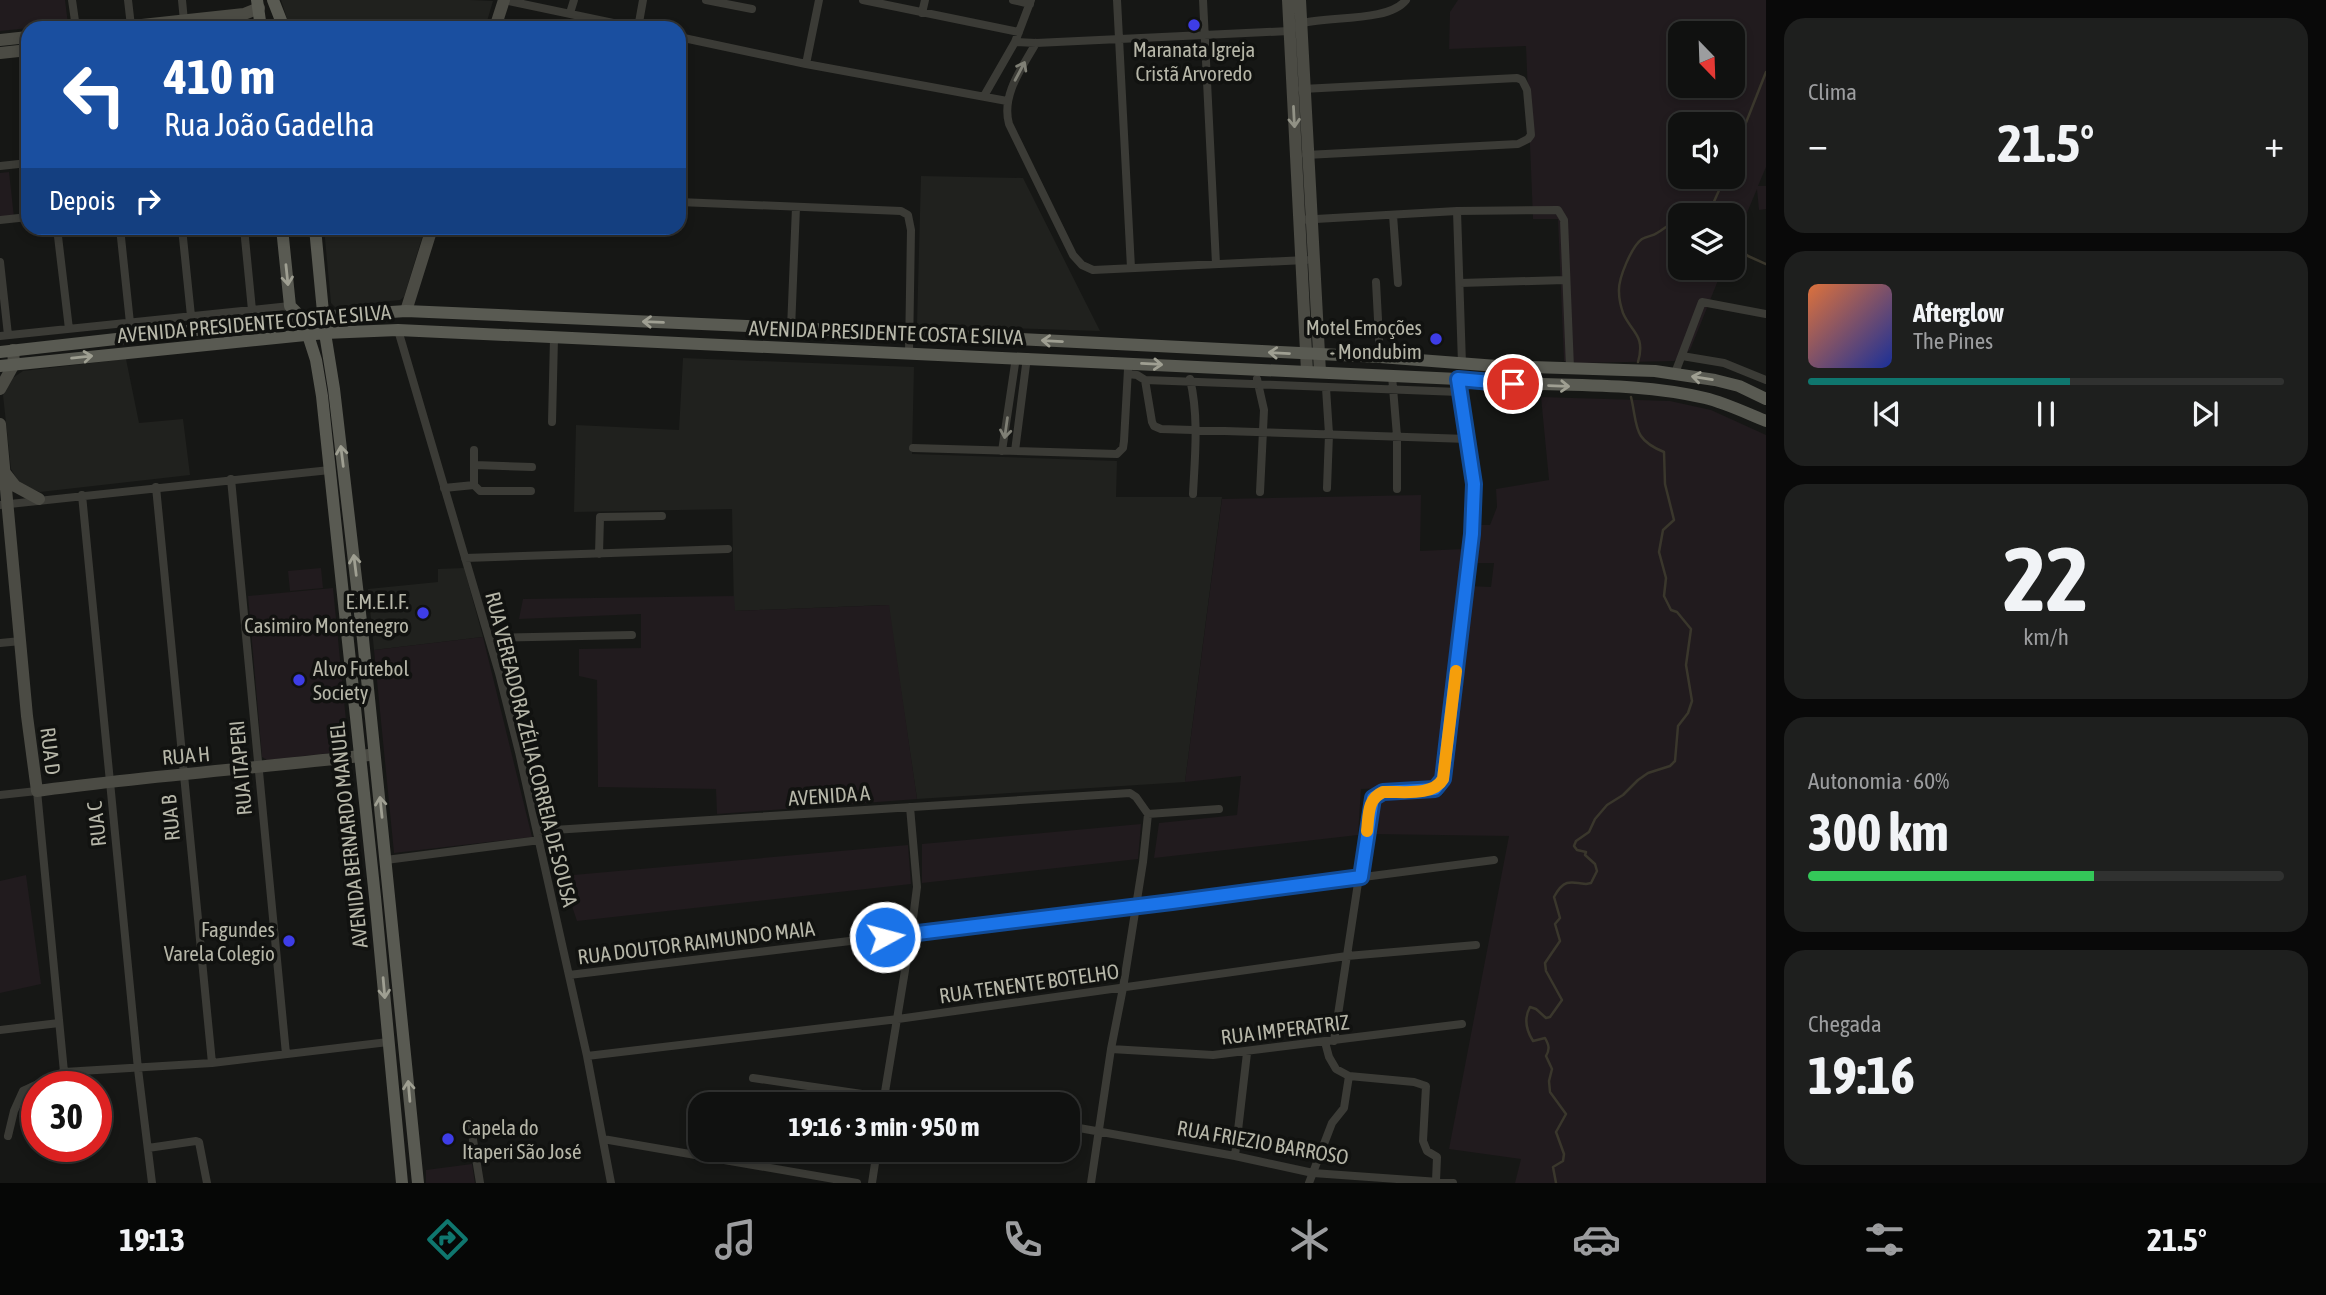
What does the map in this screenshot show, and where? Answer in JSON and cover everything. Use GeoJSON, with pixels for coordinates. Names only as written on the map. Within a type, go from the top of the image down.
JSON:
{"type":"FeatureCollection","features":[{"type":"Feature","properties":{"kind":"main road"},"geometry":{"type":"LineString","coordinates":[[273,0],[281,21]]}},
{"type":"Feature","properties":{"kind":"main road"},"geometry":{"type":"LineString","coordinates":[[283,235],[290,306],[302,318]]}},
{"type":"Feature","properties":{"kind":"main road","name":"AVENIDA BERNARDO MANUEL"},"geometry":{"type":"LineString","coordinates":[[316,235],[375,754],[418,1183]]}},
{"type":"Feature","properties":{"kind":"main road","name":"AVENIDA PRESIDENTE COSTA E SILVA"},"geometry":{"type":"LineString","coordinates":[[6,351],[302,318],[406,311],[1675,373],[1739,386],[1766,399]]}},
{"type":"Feature","properties":{"kind":"main road"},"geometry":{"type":"LineString","coordinates":[[464,333],[480,328],[480,320],[475,314]]}},
{"type":"Feature","properties":{"kind":"main road"},"geometry":{"type":"LineString","coordinates":[[504,336],[495,330],[496,323],[517,316]]}},
{"type":"Feature","properties":{"kind":"main road","name":"AVENIDA BERNARDO MANUEL"},"geometry":{"type":"LineString","coordinates":[[302,318],[316,360],[322,396],[402,1183]]}},
{"type":"Feature","properties":{"kind":"main road"},"geometry":{"type":"LineString","coordinates":[[698,324],[698,344]]}},
{"type":"Feature","properties":{"kind":"main road","name":"AVENIDA PRESIDENTE COSTA E SILVA"},"geometry":{"type":"LineString","coordinates":[[0,366],[325,333],[398,330],[1022,357],[1128,368],[1207,366],[1392,376],[1459,385],[1513,384],[1663,391],[1707,398],[1766,421]]}},
{"type":"Feature","properties":{"kind":"main road"},"geometry":{"type":"LineString","coordinates":[[1182,348],[1186,353],[1186,365]]}},
{"type":"Feature","properties":{"kind":"main road"},"geometry":{"type":"LineString","coordinates":[[1207,366],[1203,357],[1205,350],[1210,349]]}},
{"type":"Feature","properties":{"kind":"main road"},"geometry":{"type":"LineString","coordinates":[[1496,384],[1497,366]]}},
{"type":"Feature","properties":{"kind":"main road"},"geometry":{"type":"LineString","coordinates":[[1513,366],[1513,384]]}},
{"type":"Feature","properties":{"kind":"main road"},"geometry":{"type":"LineString","coordinates":[[397,1133],[413,1131]]}},
{"type":"Feature","properties":{"kind":"main road"},"geometry":{"type":"LineString","coordinates":[[399,1149],[415,1147]]}},
{"type":"Feature","properties":{"kind":"street"},"geometry":{"type":"LineString","coordinates":[[72,0],[75,21]]}},
{"type":"Feature","properties":{"kind":"street"},"geometry":{"type":"LineString","coordinates":[[128,0],[130,21]]}},
{"type":"Feature","properties":{"kind":"street"},"geometry":{"type":"LineString","coordinates":[[182,0],[184,21],[244,14],[258,4]]}},
{"type":"Feature","properties":{"kind":"street"},"geometry":{"type":"LineString","coordinates":[[497,21],[504,0],[606,21]]}},
{"type":"Feature","properties":{"kind":"street"},"geometry":{"type":"LineString","coordinates":[[570,13],[573,0]]}},
{"type":"Feature","properties":{"kind":"street"},"geometry":{"type":"LineString","coordinates":[[639,21],[643,0]]}},
{"type":"Feature","properties":{"kind":"street"},"geometry":{"type":"LineString","coordinates":[[706,0],[752,9]]}},
{"type":"Feature","properties":{"kind":"street"},"geometry":{"type":"LineString","coordinates":[[806,64],[819,0]]}},
{"type":"Feature","properties":{"kind":"street"},"geometry":{"type":"LineString","coordinates":[[863,0],[901,4],[922,13],[1019,32]]}},
{"type":"Feature","properties":{"kind":"street"},"geometry":{"type":"LineString","coordinates":[[922,13],[925,0]]}},
{"type":"Feature","properties":{"kind":"street"},"geometry":{"type":"LineString","coordinates":[[984,96],[1015,42],[1031,2],[1013,0]]}},
{"type":"Feature","properties":{"kind":"street"},"geometry":{"type":"LineString","coordinates":[[1116,0],[1131,268]]}},
{"type":"Feature","properties":{"kind":"street"},"geometry":{"type":"LineString","coordinates":[[1203,0],[1216,264]]}},
{"type":"Feature","properties":{"kind":"street"},"geometry":{"type":"LineString","coordinates":[[1287,0],[1298,89]]}},
{"type":"Feature","properties":{"kind":"street"},"geometry":{"type":"LineString","coordinates":[[1300,0],[1302,23],[1298,89],[1313,372]]}},
{"type":"Feature","properties":{"kind":"street"},"geometry":{"type":"LineString","coordinates":[[1015,42],[1289,31],[1302,23],[1365,17],[1396,9],[1406,0]]}},
{"type":"Feature","properties":{"kind":"street"},"geometry":{"type":"LineString","coordinates":[[0,40],[21,38]]}},
{"type":"Feature","properties":{"kind":"street"},"geometry":{"type":"LineString","coordinates":[[686,38],[806,64],[1007,101]]}},
{"type":"Feature","properties":{"kind":"street"},"geometry":{"type":"LineString","coordinates":[[1036,43],[1018,74],[1007,101],[1006,112],[1009,124],[1073,255],[1082,265],[1093,270],[1307,260]]}},
{"type":"Feature","properties":{"kind":"street"},"geometry":{"type":"LineString","coordinates":[[0,53],[21,51]]}},
{"type":"Feature","properties":{"kind":"street"},"geometry":{"type":"LineString","coordinates":[[1298,89],[1517,78],[1522,80],[1527,90],[1531,135],[1518,144],[1301,155]]}},
{"type":"Feature","properties":{"kind":"street"},"geometry":{"type":"LineString","coordinates":[[0,166],[21,164]]}},
{"type":"Feature","properties":{"kind":"street"},"geometry":{"type":"LineString","coordinates":[[686,202],[901,211],[908,215],[911,230],[909,352]]}},
{"type":"Feature","properties":{"kind":"street"},"geometry":{"type":"LineString","coordinates":[[791,329],[796,206]]}},
{"type":"Feature","properties":{"kind":"street"},"geometry":{"type":"LineString","coordinates":[[1305,220],[1457,211],[1558,209],[1564,220],[1570,368]]}},
{"type":"Feature","properties":{"kind":"street"},"geometry":{"type":"LineString","coordinates":[[1457,211],[1462,363]]}},
{"type":"Feature","properties":{"kind":"street"},"geometry":{"type":"LineString","coordinates":[[1393,215],[1398,283]]}},
{"type":"Feature","properties":{"kind":"street"},"geometry":{"type":"LineString","coordinates":[[0,220],[21,218]]}},
{"type":"Feature","properties":{"kind":"street"},"geometry":{"type":"LineString","coordinates":[[58,235],[69,329]]}},
{"type":"Feature","properties":{"kind":"street"},"geometry":{"type":"LineString","coordinates":[[121,235],[130,323]]}},
{"type":"Feature","properties":{"kind":"street"},"geometry":{"type":"LineString","coordinates":[[183,235],[191,316]]}},
{"type":"Feature","properties":{"kind":"street"},"geometry":{"type":"LineString","coordinates":[[245,235],[252,310]]}},
{"type":"Feature","properties":{"kind":"street"},"geometry":{"type":"LineString","coordinates":[[406,311],[430,235]]}},
{"type":"Feature","properties":{"kind":"street"},"geometry":{"type":"LineString","coordinates":[[0,261],[4,336],[290,306]]}},
{"type":"Feature","properties":{"kind":"street"},"geometry":{"type":"LineString","coordinates":[[1460,283],[1565,280]]}},
{"type":"Feature","properties":{"kind":"street"},"geometry":{"type":"LineString","coordinates":[[1376,282],[1380,357]]}},
{"type":"Feature","properties":{"kind":"street"},"geometry":{"type":"LineString","coordinates":[[1675,373],[1702,302],[1766,314]]}},
{"type":"Feature","properties":{"kind":"street","name":"RUA VEREADORA ZÉLIA CORREIA DE SOUSA"},"geometry":{"type":"LineString","coordinates":[[398,330],[489,638],[539,836],[587,1056],[611,1183]]}},
{"type":"Feature","properties":{"kind":"street"},"geometry":{"type":"LineString","coordinates":[[552,422],[554,338]]}},
{"type":"Feature","properties":{"kind":"street"},"geometry":{"type":"LineString","coordinates":[[0,389],[14,364],[6,351]]}},
{"type":"Feature","properties":{"kind":"street"},"geometry":{"type":"LineString","coordinates":[[1682,356],[1724,363],[1766,380]]}},
{"type":"Feature","properties":{"kind":"street"},"geometry":{"type":"LineString","coordinates":[[1002,451],[1022,357]]}},
{"type":"Feature","properties":{"kind":"street"},"geometry":{"type":"LineString","coordinates":[[1016,451],[1022,357]]}},
{"type":"Feature","properties":{"kind":"street"},"geometry":{"type":"LineString","coordinates":[[1186,365],[1194,392],[1197,430],[1193,494]]}},
{"type":"Feature","properties":{"kind":"street"},"geometry":{"type":"LineString","coordinates":[[913,448],[1117,454],[1123,448],[1124,441],[1128,368],[1145,380],[1154,426],[1161,429],[1468,439]]}},
{"type":"Feature","properties":{"kind":"street"},"geometry":{"type":"LineString","coordinates":[[1255,369],[1264,410],[1260,492]]}},
{"type":"Feature","properties":{"kind":"street"},"geometry":{"type":"LineString","coordinates":[[1392,376],[1397,489]]}},
{"type":"Feature","properties":{"kind":"street"},"geometry":{"type":"LineString","coordinates":[[1145,380],[1394,391],[1459,385],[1475,494],[1443,779],[1435,789],[1383,792],[1373,798],[1370,804],[1361,877],[1329,1057],[1336,1069],[1349,1076],[1423,1083],[1426,1086],[1423,1141],[1427,1151],[1437,1157],[1436,1181]]}},
{"type":"Feature","properties":{"kind":"street"},"geometry":{"type":"LineString","coordinates":[[1326,387],[1328,488]]}},
{"type":"Feature","properties":{"kind":"street","name":"RUA D"},"geometry":{"type":"LineString","coordinates":[[0,424],[4,504],[37,791]]}},
{"type":"Feature","properties":{"kind":"street"},"geometry":{"type":"LineString","coordinates":[[474,450],[474,485],[480,491],[531,491]]}},
{"type":"Feature","properties":{"kind":"street"},"geometry":{"type":"LineString","coordinates":[[475,465],[532,467]]}},
{"type":"Feature","properties":{"kind":"street"},"geometry":{"type":"LineString","coordinates":[[4,504],[330,470]]}},
{"type":"Feature","properties":{"kind":"street"},"geometry":{"type":"LineString","coordinates":[[2,473],[15,486],[39,499]]}},
{"type":"Feature","properties":{"kind":"street","name":"RUA ITAPERI"},"geometry":{"type":"LineString","coordinates":[[231,479],[286,1054]]}},
{"type":"Feature","properties":{"kind":"street"},"geometry":{"type":"LineString","coordinates":[[444,488],[474,485]]}},
{"type":"Feature","properties":{"kind":"street","name":"RUA B"},"geometry":{"type":"LineString","coordinates":[[156,487],[212,1063]]}},
{"type":"Feature","properties":{"kind":"street","name":"RUA C"},"geometry":{"type":"LineString","coordinates":[[82,495],[138,1069],[152,1183]]}},
{"type":"Feature","properties":{"kind":"street"},"geometry":{"type":"LineString","coordinates":[[599,554],[600,517],[662,516]]}},
{"type":"Feature","properties":{"kind":"street"},"geometry":{"type":"LineString","coordinates":[[465,558],[728,549]]}},
{"type":"Feature","properties":{"kind":"street"},"geometry":{"type":"LineString","coordinates":[[489,638],[632,635]]}},
{"type":"Feature","properties":{"kind":"street"},"geometry":{"type":"LineString","coordinates":[[0,643],[21,641]]}},
{"type":"Feature","properties":{"kind":"street","name":"RUA H"},"geometry":{"type":"LineString","coordinates":[[0,795],[375,754]]}},
{"type":"Feature","properties":{"kind":"street"},"geometry":{"type":"LineString","coordinates":[[37,791],[64,1071]]}},
{"type":"Feature","properties":{"kind":"street","name":"AVENIDA A"},"geometry":{"type":"LineString","coordinates":[[386,860],[539,836],[1121,793],[1130,793],[1136,797],[1148,814]]}},
{"type":"Feature","properties":{"kind":"street"},"geometry":{"type":"LineString","coordinates":[[885,1092],[911,934],[916,868],[910,807]]}},
{"type":"Feature","properties":{"kind":"street"},"geometry":{"type":"LineString","coordinates":[[1091,1183],[1136,906],[1148,814],[1219,808]]}},
{"type":"Feature","properties":{"kind":"street","name":"RUA DOUTOR RAIMUNDO MAIA"},"geometry":{"type":"LineString","coordinates":[[569,975],[1494,860]]}},
{"type":"Feature","properties":{"kind":"street","name":"RUA TENENTE BOTELHO"},"geometry":{"type":"LineString","coordinates":[[587,1056],[898,1019],[1347,956],[1476,945]]}},
{"type":"Feature","properties":{"kind":"street"},"geometry":{"type":"LineString","coordinates":[[0,1030],[59,1023]]}},
{"type":"Feature","properties":{"kind":"street","name":"RUA IMPERATRIZ"},"geometry":{"type":"LineString","coordinates":[[1111,1049],[1191,1055],[1247,1053],[1462,1024]]}},
{"type":"Feature","properties":{"kind":"street"},"geometry":{"type":"LineString","coordinates":[[89,1071],[212,1063],[388,1042]]}},
{"type":"Feature","properties":{"kind":"street"},"geometry":{"type":"LineString","coordinates":[[1235,1156],[1247,1053]]}},
{"type":"Feature","properties":{"kind":"street"},"geometry":{"type":"LineString","coordinates":[[1309,1183],[1332,1122],[1344,1108],[1349,1076]]}},
{"type":"Feature","properties":{"kind":"street"},"geometry":{"type":"LineString","coordinates":[[753,1078],[832,1092]]}},
{"type":"Feature","properties":{"kind":"street"},"geometry":{"type":"LineString","coordinates":[[8,1136],[21,1095]]}},
{"type":"Feature","properties":{"kind":"street"},"geometry":{"type":"LineString","coordinates":[[470,1121],[480,1183]]}},
{"type":"Feature","properties":{"kind":"street","name":"RUA FRIEZIO BARROSO"},"geometry":{"type":"LineString","coordinates":[[1080,1128],[1313,1173],[1389,1181],[1453,1183]]}},
{"type":"Feature","properties":{"kind":"street"},"geometry":{"type":"LineString","coordinates":[[603,1139],[857,1183]]}},
{"type":"Feature","properties":{"kind":"street"},"geometry":{"type":"LineString","coordinates":[[148,1148],[195,1140],[199,1142],[207,1183]]}},
{"type":"Feature","properties":{"kind":"street"},"geometry":{"type":"LineString","coordinates":[[872,1183],[875,1162]]}},
{"type":"Feature","properties":{"kind":"shaded area"},"geometry":{"type":"Polygon","coordinates":[[[0,0],[65,0],[68,21],[21,21],[21,29],[0,31],[0,0]]]}},
{"type":"Feature","properties":{"kind":"shaded area"},"geometry":{"type":"Polygon","coordinates":[[[281,0],[493,1],[487,21],[288,21],[281,0]]]}},
{"type":"Feature","properties":{"kind":"shaded area"},"geometry":{"type":"Polygon","coordinates":[[[1458,0],[1766,0],[1766,167],[1758,186],[1766,186],[1766,209],[1759,210],[1757,189],[1745,218],[1745,203],[1668,203],[1668,280],[1718,280],[1690,350],[1674,361],[1564,361],[1558,219],[1533,219],[1526,46],[1449,49],[1450,12],[1458,0]]]}},
{"type":"Feature","properties":{"kind":"shaded area"},"geometry":{"type":"Polygon","coordinates":[[[9,172],[14,217],[0,218],[0,173],[9,172]]]}},
{"type":"Feature","properties":{"kind":"shaded area"},"geometry":{"type":"Polygon","coordinates":[[[921,176],[1023,178],[1100,331],[917,325],[921,176]]]}},
{"type":"Feature","properties":{"kind":"shaded area"},"geometry":{"type":"Polygon","coordinates":[[[325,235],[423,235],[404,297],[400,300],[335,307],[331,303],[325,235]]]}},
{"type":"Feature","properties":{"kind":"shaded area"},"geometry":{"type":"Polygon","coordinates":[[[683,358],[914,367],[912,454],[1117,461],[1116,497],[1222,497],[1185,782],[917,799],[888,605],[734,611],[732,509],[574,512],[576,425],[679,430],[683,358]]]}},
{"type":"Feature","properties":{"kind":"shaded area"},"geometry":{"type":"Polygon","coordinates":[[[126,359],[139,423],[183,419],[190,475],[40,492],[20,484],[11,469],[3,395],[11,379],[23,371],[126,359]]]}},
{"type":"Feature","properties":{"kind":"shaded area"},"geometry":{"type":"Polygon","coordinates":[[[1541,397],[1670,401],[1711,410],[1766,435],[1766,1183],[1515,1183],[1521,1159],[1449,1149],[1509,836],[1371,834],[1373,806],[1382,799],[1443,795],[1469,586],[1491,587],[1494,563],[1475,563],[1478,525],[1490,525],[1497,507],[1496,489],[1549,480],[1541,397]]]}},
{"type":"Feature","properties":{"kind":"shaded area"},"geometry":{"type":"Polygon","coordinates":[[[1421,495],[1420,551],[1463,549],[1433,786],[1361,789],[1358,835],[1154,858],[1159,823],[1237,815],[1241,776],[1185,782],[1222,499],[1421,495]]]}},
{"type":"Feature","properties":{"kind":"shaded area"},"geometry":{"type":"Polygon","coordinates":[[[321,568],[323,588],[290,591],[288,571],[321,568]]]}},
{"type":"Feature","properties":{"kind":"shaded area","name":"E.M.E.I.F. Casimiro Montenegro"},"geometry":{"type":"Polygon","coordinates":[[[464,568],[483,637],[374,650],[368,589],[438,582],[438,569],[464,568]]]}},
{"type":"Feature","properties":{"kind":"shaded area","name":"Alvo Futebol Society"},"geometry":{"type":"Polygon","coordinates":[[[333,588],[349,751],[267,760],[262,757],[248,596],[333,588]]]}},
{"type":"Feature","properties":{"kind":"shaded area"},"geometry":{"type":"Polygon","coordinates":[[[734,596],[735,611],[889,605],[917,799],[717,814],[716,789],[598,787],[597,680],[579,676],[579,649],[641,648],[641,614],[519,619],[523,599],[734,596]]]}},
{"type":"Feature","properties":{"kind":"shaded area"},"geometry":{"type":"Polygon","coordinates":[[[483,637],[532,837],[394,853],[374,650],[483,637]]]}},
{"type":"Feature","properties":{"kind":"shaded area"},"geometry":{"type":"Polygon","coordinates":[[[1141,824],[1138,859],[922,883],[922,844],[1141,824]]]}},
{"type":"Feature","properties":{"kind":"shaded area"},"geometry":{"type":"Polygon","coordinates":[[[908,845],[911,884],[577,921],[562,876],[908,845]]]}},
{"type":"Feature","properties":{"kind":"shaded area"},"geometry":{"type":"Polygon","coordinates":[[[26,875],[41,984],[0,993],[0,881],[26,875]]]}},
{"type":"Feature","properties":{"kind":"shaded area"},"geometry":{"type":"Polygon","coordinates":[[[472,1164],[475,1183],[426,1183],[426,1170],[472,1164]]]}},
{"type":"Feature","properties":{"kind":"waterway"},"geometry":{"type":"LineString","coordinates":[[1745,125],[1766,72]]}},
{"type":"Feature","properties":{"kind":"waterway"},"geometry":{"type":"LineString","coordinates":[[1713,203],[1720,189]]}},
{"type":"Feature","properties":{"kind":"waterway"},"geometry":{"type":"LineString","coordinates":[[1638,362],[1639,340],[1622,311],[1619,286],[1630,255],[1638,243],[1668,226]]}},
{"type":"Feature","properties":{"kind":"waterway"},"geometry":{"type":"LineString","coordinates":[[1745,254],[1766,264]]}},
{"type":"Feature","properties":{"kind":"waterway"},"geometry":{"type":"LineString","coordinates":[[1556,1183],[1553,1167],[1563,1161],[1564,1154],[1556,1132],[1566,1114],[1550,1092],[1552,1069],[1546,1056],[1548,1049],[1545,1038],[1533,1041],[1526,1020],[1530,1007],[1546,1018],[1550,1017],[1562,1000],[1546,971],[1545,963],[1560,941],[1555,924],[1560,918],[1554,897],[1560,887],[1567,883],[1591,883],[1597,871],[1595,864],[1585,855],[1586,852],[1577,850],[1574,846],[1576,841],[1589,832],[1595,819],[1607,805],[1648,773],[1670,766],[1675,761],[1678,726],[1688,713],[1692,701],[1686,665],[1691,629],[1677,612],[1671,610],[1664,596],[1666,578],[1659,552],[1663,530],[1674,520],[1665,484],[1664,452],[1641,437],[1631,397]]}},
{"type":"Feature","properties":{"kind":"slow traffic"},"geometry":{"type":"LineString","coordinates":[[1367,831],[1370,804],[1377,794],[1435,789],[1443,779],[1456,671]]}},
{"type":"Feature","properties":{"kind":"place","name":"Maranata Igreja Cristã Arvoredo"},"geometry":{"type":"Point","coordinates":[1194,25]}},
{"type":"Feature","properties":{"kind":"place","name":"Motel Emoções - Mondubim"},"geometry":{"type":"Point","coordinates":[1436,339]}},
{"type":"Feature","properties":{"kind":"place","name":"E.M.E.I.F. Casimiro Montenegro"},"geometry":{"type":"Point","coordinates":[423,613]}},
{"type":"Feature","properties":{"kind":"place","name":"Alvo Futebol Society"},"geometry":{"type":"Point","coordinates":[299,680]}},
{"type":"Feature","properties":{"kind":"place","name":"Fagundes Varela Colegio"},"geometry":{"type":"Point","coordinates":[289,941]}},
{"type":"Feature","properties":{"kind":"place","name":"Capela do Itaperi São José"},"geometry":{"type":"Point","coordinates":[448,1139]}},
{"type":"Feature","properties":{"kind":"route"},"geometry":{"type":"LineString","coordinates":[[885,937],[1361,877],[1373,798],[1383,792],[1435,789],[1443,779],[1475,494],[1458,379],[1513,384]]}}]}
